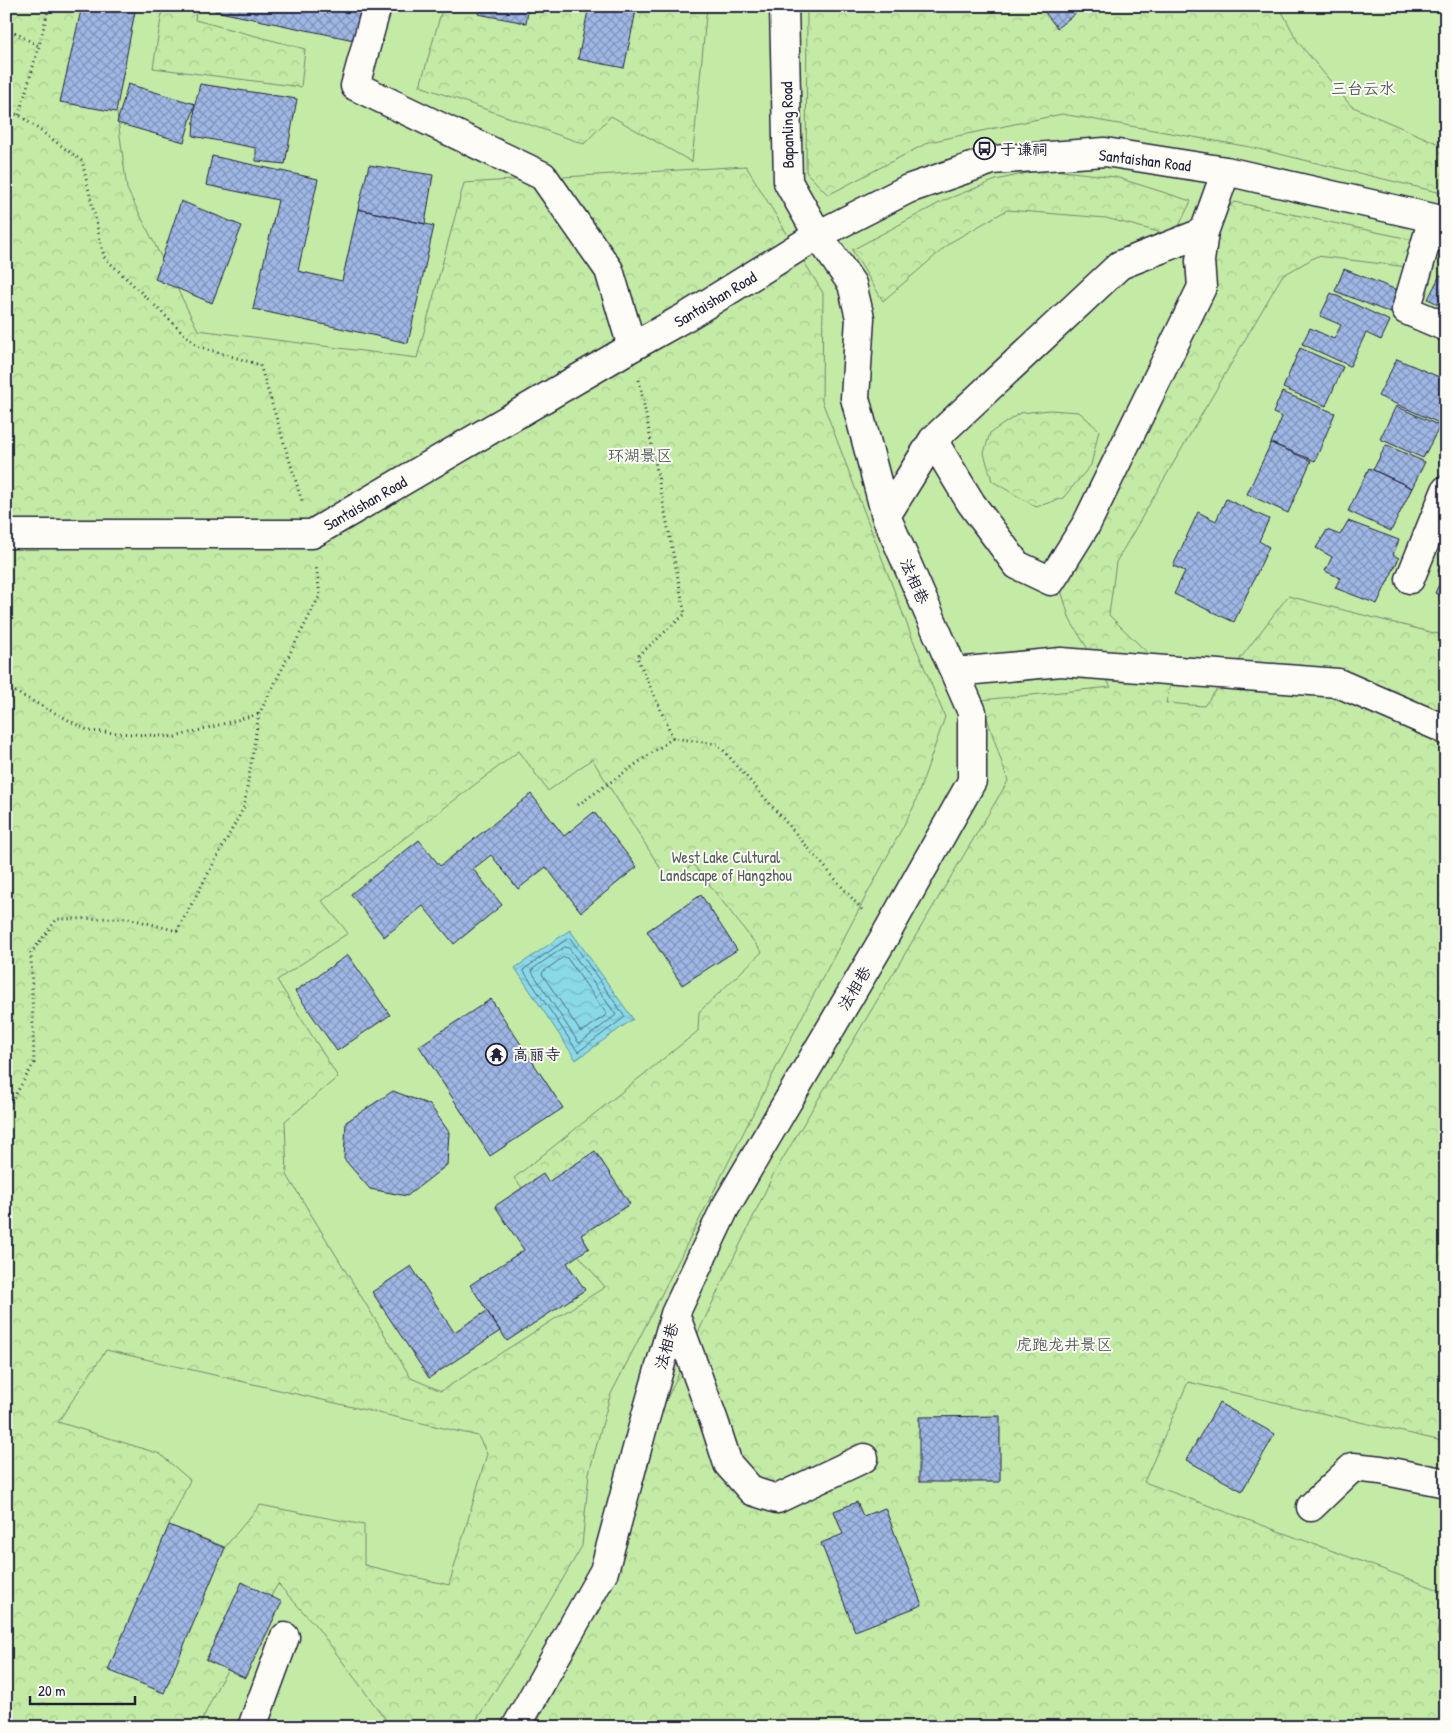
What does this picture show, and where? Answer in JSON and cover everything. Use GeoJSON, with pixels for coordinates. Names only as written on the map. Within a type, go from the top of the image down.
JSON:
{"type":"FeatureCollection","features":[{"type":"Feature","properties":{"kind":"street"},"geometry":{"type":"LineString","coordinates":[[376,6],[356,86],[543,176],[608,270],[632,347]]}},
{"type":"Feature","properties":{"kind":"street","name":"Bapanling Road"},"geometry":{"type":"LineString","coordinates":[[784,6],[788,182],[818,235]]}},
{"type":"Feature","properties":{"kind":"street","name":"Santaishan Road"},"geometry":{"type":"LineString","coordinates":[[6,534],[312,534],[632,347],[689,316],[818,235],[908,189],[992,160],[1105,152],[1226,171],[1439,219]]}},
{"type":"Feature","properties":{"kind":"street"},"geometry":{"type":"LineString","coordinates":[[933,440],[971,503],[1017,565],[1052,581],[1087,523],[1202,287],[1200,261],[1204,232],[1226,171]]}},
{"type":"Feature","properties":{"kind":"street"},"geometry":{"type":"LineString","coordinates":[[1439,219],[1406,310],[1446,327]]}},
{"type":"Feature","properties":{"kind":"street"},"geometry":{"type":"LineString","coordinates":[[886,516],[933,440],[1120,265],[1204,232]]}},
{"type":"Feature","properties":{"kind":"street","name":"法相巷"},"geometry":{"type":"LineString","coordinates":[[516,1727],[604,1571],[675,1314],[724,1208],[885,936],[972,781],[972,712],[886,516],[855,398],[860,318],[852,284],[818,235]]}},
{"type":"Feature","properties":{"kind":"street"},"geometry":{"type":"LineString","coordinates":[[1410,579],[1446,490]]}},
{"type":"Feature","properties":{"kind":"street"},"geometry":{"type":"LineString","coordinates":[[955,672],[1062,662],[1338,683],[1442,728],[1446,732]]}},
{"type":"Feature","properties":{"kind":"street"},"geometry":{"type":"LineString","coordinates":[[675,1314],[728,1464],[752,1491],[777,1499],[864,1458]]}},
{"type":"Feature","properties":{"kind":"street"},"geometry":{"type":"LineString","coordinates":[[1311,1507],[1353,1467],[1381,1470],[1446,1483]]}},
{"type":"Feature","properties":{"kind":"street"},"geometry":{"type":"LineString","coordinates":[[252,1727],[285,1637]]}},
{"type":"Feature","properties":{"kind":"path"},"geometry":{"type":"LineString","coordinates":[[19,115],[49,6]]}},
{"type":"Feature","properties":{"kind":"path"},"geometry":{"type":"LineString","coordinates":[[6,28],[39,46]]}},
{"type":"Feature","properties":{"kind":"path"},"geometry":{"type":"LineString","coordinates":[[6,112],[19,115],[82,161],[104,258],[197,346],[260,365],[312,534],[320,595],[259,714],[244,807],[177,932],[128,918],[57,919],[31,953],[34,1064],[6,1111]]}},
{"type":"Feature","properties":{"kind":"path"},"geometry":{"type":"LineString","coordinates":[[632,347],[686,614],[637,656],[673,738]]}},
{"type":"Feature","properties":{"kind":"path"},"geometry":{"type":"LineString","coordinates":[[6,687],[89,731],[175,737],[259,714]]}},
{"type":"Feature","properties":{"kind":"path"},"geometry":{"type":"LineString","coordinates":[[578,806],[673,738],[718,744],[885,936]]}},
{"type":"Feature","properties":{"kind":"green space","name":"West Lake Cultural Landscape of Hangzhou"},"geometry":{"type":"Polygon","coordinates":[[[6,6],[1446,6],[1446,1727],[6,1727],[6,6]]]}},
{"type":"Feature","properties":{"kind":"green space","name":"环湖景区"},"geometry":{"type":"Polygon","coordinates":[[[6,6],[103,6],[127,189],[198,330],[417,358],[464,183],[746,166],[823,293],[822,401],[913,640],[945,717],[914,806],[806,1009],[610,1396],[589,1473],[582,1546],[529,1637],[472,1727],[391,1727],[316,1626],[278,1584],[218,1686],[199,1727],[6,1727],[6,6]],[[519,751],[322,901],[348,933],[277,980],[338,1077],[285,1121],[287,1175],[411,1378],[441,1391],[605,1287],[514,1178],[698,1031],[699,1012],[762,952],[693,864],[669,882],[592,759],[548,791],[519,751]],[[106,1350],[58,1422],[160,1454],[190,1480],[169,1525],[225,1547],[260,1505],[364,1525],[364,1565],[449,1585],[487,1454],[478,1436],[106,1350]]]}},
{"type":"Feature","properties":{"kind":"green space"},"geometry":{"type":"Polygon","coordinates":[[[163,6],[197,6],[195,20],[305,49],[301,87],[153,68],[163,6]]]}},
{"type":"Feature","properties":{"kind":"green space"},"geometry":{"type":"Polygon","coordinates":[[[443,6],[707,6],[692,162],[611,116],[584,144],[420,86],[443,6]]]}},
{"type":"Feature","properties":{"kind":"green space","name":"三台云水"},"geometry":{"type":"Polygon","coordinates":[[[807,6],[1279,6],[1298,42],[1351,106],[1446,147],[1446,194],[1250,147],[1062,114],[929,142],[828,195],[806,172],[807,6]]]}},
{"type":"Feature","properties":{"kind":"green space"},"geometry":{"type":"Polygon","coordinates":[[[1045,169],[1115,177],[1191,201],[1174,236],[1106,218],[1007,210],[951,242],[883,301],[852,250],[945,200],[996,180],[1045,169]]]}},
{"type":"Feature","properties":{"kind":"green space","name":"虎跑龙井景区"},"geometry":{"type":"Polygon","coordinates":[[[1234,202],[1419,241],[1408,267],[1317,256],[1282,276],[1116,562],[1109,615],[1172,677],[1166,703],[1204,706],[1288,596],[1446,636],[1446,1442],[1188,1382],[1144,1482],[1445,1592],[1437,1635],[1446,1639],[1446,1727],[534,1727],[612,1585],[661,1411],[773,1175],[1008,781],[981,700],[1111,687],[1070,620],[1061,590],[1214,293],[1204,232],[1234,202]]]}},
{"type":"Feature","properties":{"kind":"green space"},"geometry":{"type":"Polygon","coordinates":[[[1050,410],[1079,412],[1099,430],[1091,465],[1063,498],[1036,507],[992,481],[984,453],[990,433],[1020,413],[1050,410]]]}},
{"type":"Feature","properties":{"kind":"water"},"geometry":{"type":"Polygon","coordinates":[[[570,930],[633,1019],[576,1060],[515,968],[570,930]]]}},
{"type":"Feature","properties":{"kind":"building"},"geometry":{"type":"Polygon","coordinates":[[[82,6],[136,6],[116,112],[60,102],[82,6]]]}},
{"type":"Feature","properties":{"kind":"building"},"geometry":{"type":"Polygon","coordinates":[[[216,6],[361,6],[354,40],[215,11],[216,6]]]}},
{"type":"Feature","properties":{"kind":"building"},"geometry":{"type":"Polygon","coordinates":[[[480,6],[529,6],[526,23],[478,14],[480,6]]]}},
{"type":"Feature","properties":{"kind":"building"},"geometry":{"type":"Polygon","coordinates":[[[589,6],[637,6],[624,68],[578,59],[589,6]]]}},
{"type":"Feature","properties":{"kind":"building"},"geometry":{"type":"Polygon","coordinates":[[[1040,6],[1085,6],[1057,28],[1040,6]]]}},
{"type":"Feature","properties":{"kind":"building"},"geometry":{"type":"Polygon","coordinates":[[[128,84],[195,104],[184,142],[117,123],[128,84]]]}},
{"type":"Feature","properties":{"kind":"building"},"geometry":{"type":"Polygon","coordinates":[[[200,84],[297,99],[285,164],[256,161],[256,148],[193,136],[195,104],[200,84]]]}},
{"type":"Feature","properties":{"kind":"building"},"geometry":{"type":"Polygon","coordinates":[[[212,156],[318,179],[298,271],[342,281],[358,209],[434,226],[408,343],[253,309],[278,200],[206,185],[212,156]]]}},
{"type":"Feature","properties":{"kind":"building"},"geometry":{"type":"Polygon","coordinates":[[[369,165],[433,175],[425,224],[358,209],[369,165]]]}},
{"type":"Feature","properties":{"kind":"building"},"geometry":{"type":"Polygon","coordinates":[[[181,201],[242,226],[212,303],[155,279],[181,201]]]}},
{"type":"Feature","properties":{"kind":"building"},"geometry":{"type":"Polygon","coordinates":[[[1344,269],[1402,292],[1393,314],[1335,291],[1344,269]]]}},
{"type":"Feature","properties":{"kind":"building"},"geometry":{"type":"Polygon","coordinates":[[[1440,275],[1446,278],[1446,308],[1428,299],[1440,275]]]}},
{"type":"Feature","properties":{"kind":"building"},"geometry":{"type":"Polygon","coordinates":[[[1331,293],[1390,321],[1381,340],[1366,333],[1350,366],[1302,344],[1310,328],[1334,339],[1341,325],[1320,316],[1331,293]]]}},
{"type":"Feature","properties":{"kind":"building"},"geometry":{"type":"Polygon","coordinates":[[[1300,348],[1343,367],[1326,406],[1283,388],[1300,348]]]}},
{"type":"Feature","properties":{"kind":"building"},"geometry":{"type":"Polygon","coordinates":[[[1397,359],[1446,380],[1446,426],[1378,396],[1397,359]]]}},
{"type":"Feature","properties":{"kind":"building"},"geometry":{"type":"Polygon","coordinates":[[[1282,392],[1335,413],[1315,461],[1271,443],[1282,417],[1273,413],[1282,392]]]}},
{"type":"Feature","properties":{"kind":"building"},"geometry":{"type":"Polygon","coordinates":[[[1396,406],[1440,426],[1423,458],[1380,439],[1396,406]]]}},
{"type":"Feature","properties":{"kind":"building"},"geometry":{"type":"Polygon","coordinates":[[[1271,443],[1311,461],[1288,513],[1247,494],[1271,443]]]}},
{"type":"Feature","properties":{"kind":"building"},"geometry":{"type":"Polygon","coordinates":[[[1386,445],[1425,462],[1412,488],[1373,470],[1386,445]]]}},
{"type":"Feature","properties":{"kind":"building"},"geometry":{"type":"Polygon","coordinates":[[[1369,468],[1412,488],[1391,531],[1348,511],[1369,468]]]}},
{"type":"Feature","properties":{"kind":"building"},"geometry":{"type":"Polygon","coordinates":[[[1226,499],[1269,519],[1259,541],[1269,547],[1234,622],[1174,594],[1185,571],[1173,566],[1198,512],[1216,521],[1226,499]]]}},
{"type":"Feature","properties":{"kind":"building"},"geometry":{"type":"Polygon","coordinates":[[[1348,521],[1399,540],[1393,555],[1399,558],[1377,604],[1335,588],[1340,578],[1325,571],[1332,557],[1316,548],[1327,530],[1340,535],[1348,521]]]}},
{"type":"Feature","properties":{"kind":"building"},"geometry":{"type":"Polygon","coordinates":[[[1446,553],[1446,598],[1435,593],[1444,574],[1438,571],[1446,553]]]}},
{"type":"Feature","properties":{"kind":"building"},"geometry":{"type":"Polygon","coordinates":[[[531,794],[564,836],[594,812],[637,867],[581,912],[546,867],[518,889],[491,855],[473,869],[502,905],[454,944],[423,906],[384,937],[351,894],[419,840],[440,866],[531,794]]]}},
{"type":"Feature","properties":{"kind":"building"},"geometry":{"type":"Polygon","coordinates":[[[701,895],[737,950],[682,985],[647,931],[701,895]]]}},
{"type":"Feature","properties":{"kind":"building"},"geometry":{"type":"Polygon","coordinates":[[[348,955],[390,1015],[337,1051],[295,991],[348,955]]]}},
{"type":"Feature","properties":{"kind":"building"},"geometry":{"type":"Polygon","coordinates":[[[491,999],[563,1108],[490,1156],[419,1046],[491,999]]]}},
{"type":"Feature","properties":{"kind":"building"},"geometry":{"type":"Polygon","coordinates":[[[393,1091],[430,1105],[449,1132],[447,1165],[407,1196],[370,1189],[344,1159],[346,1122],[393,1091]]]}},
{"type":"Feature","properties":{"kind":"building"},"geometry":{"type":"Polygon","coordinates":[[[595,1151],[630,1204],[581,1235],[589,1248],[567,1263],[585,1290],[507,1341],[470,1285],[524,1250],[495,1206],[543,1174],[548,1182],[595,1151]]]}},
{"type":"Feature","properties":{"kind":"building"},"geometry":{"type":"Polygon","coordinates":[[[411,1266],[454,1332],[487,1311],[500,1331],[429,1378],[372,1292],[411,1266]]]}},
{"type":"Feature","properties":{"kind":"building"},"geometry":{"type":"Polygon","coordinates":[[[1219,1403],[1275,1434],[1242,1491],[1186,1460],[1219,1403]]]}},
{"type":"Feature","properties":{"kind":"building"},"geometry":{"type":"Polygon","coordinates":[[[1000,1416],[1000,1482],[919,1482],[919,1417],[1000,1416]]]}},
{"type":"Feature","properties":{"kind":"building"},"geometry":{"type":"Polygon","coordinates":[[[857,1502],[863,1516],[885,1508],[922,1605],[855,1631],[821,1543],[843,1534],[834,1511],[857,1502]]]}},
{"type":"Feature","properties":{"kind":"building"},"geometry":{"type":"Polygon","coordinates":[[[169,1525],[225,1548],[164,1693],[108,1670],[169,1525]]]}},
{"type":"Feature","properties":{"kind":"building"},"geometry":{"type":"Polygon","coordinates":[[[242,1582],[282,1602],[245,1678],[206,1660],[242,1582]]]}},
{"type":"Feature","properties":{"kind":"place","name":"于谦祠"},"geometry":{"type":"Point","coordinates":[984,149]}},
{"type":"Feature","properties":{"kind":"place","name":"高丽寺"},"geometry":{"type":"Point","coordinates":[497,1054]}}]}
